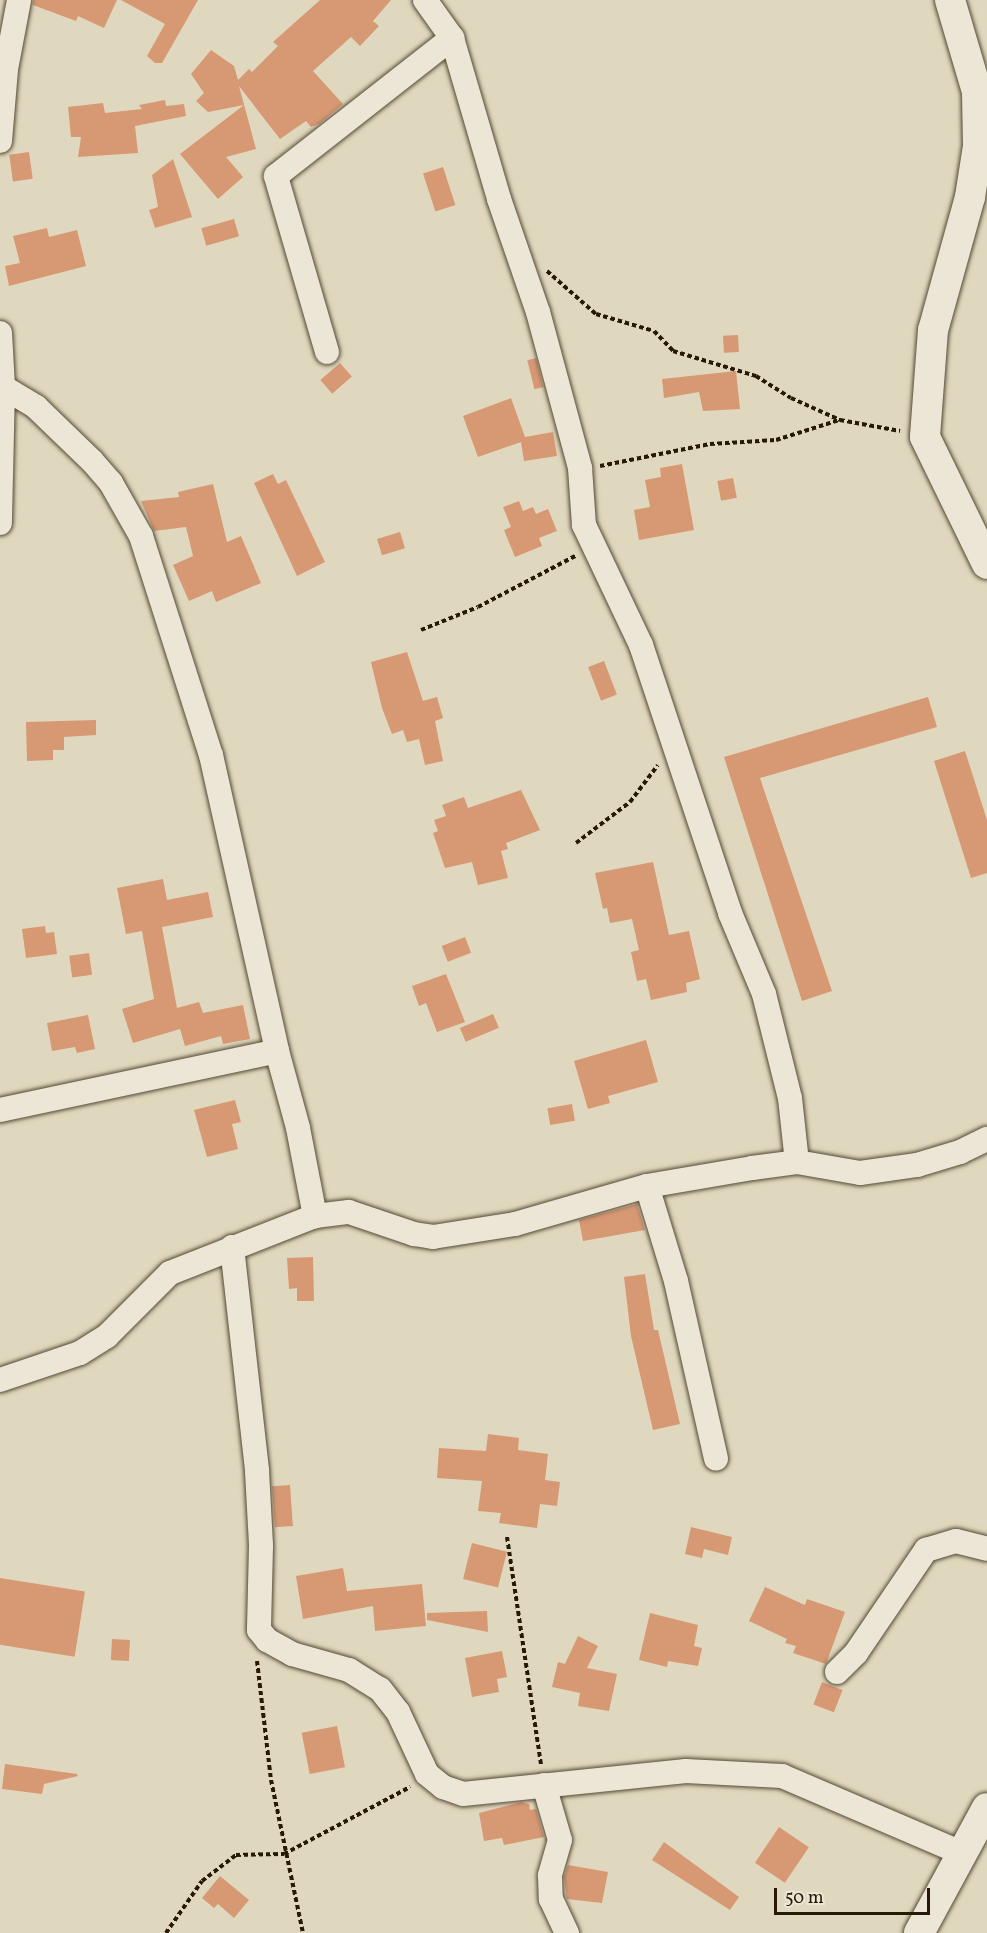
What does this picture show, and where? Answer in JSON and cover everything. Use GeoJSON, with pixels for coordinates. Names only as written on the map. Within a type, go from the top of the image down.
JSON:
{"type":"FeatureCollection","features":[{"type":"Feature","properties":{"kind":"street"},"geometry":{"type":"LineString","coordinates":[[0,141],[6,69],[19,0]]}},
{"type":"Feature","properties":{"kind":"street"},"geometry":{"type":"LineString","coordinates":[[425,0],[452,38],[499,200],[518,249],[580,468],[584,525],[595,543],[641,645],[672,745],[730,913],[764,994],[790,1098],[797,1162]]}},
{"type":"Feature","properties":{"kind":"street"},"geometry":{"type":"LineString","coordinates":[[950,0],[977,92],[978,201],[933,330],[925,437],[986,560]]}},
{"type":"Feature","properties":{"kind":"street"},"geometry":{"type":"LineString","coordinates":[[327,352],[276,176],[452,38]]}},
{"type":"Feature","properties":{"kind":"street"},"geometry":{"type":"LineString","coordinates":[[0,333],[3,387],[0,523]]}},
{"type":"Feature","properties":{"kind":"street"},"geometry":{"type":"LineString","coordinates":[[3,387],[36,407],[92,461],[111,483],[141,536],[211,755],[277,1051],[298,1128],[315,1216]]}},
{"type":"Feature","properties":{"kind":"street"},"geometry":{"type":"LineString","coordinates":[[0,1110],[277,1051]]}},
{"type":"Feature","properties":{"kind":"street"},"geometry":{"type":"LineString","coordinates":[[0,1380],[80,1353],[107,1336],[170,1273],[315,1216],[349,1212],[414,1234],[434,1237],[515,1224],[647,1186],[797,1162],[860,1173],[917,1165],[960,1152],[987,1139]]}},
{"type":"Feature","properties":{"kind":"street"},"geometry":{"type":"LineString","coordinates":[[647,1186],[676,1281],[716,1459]]}},
{"type":"Feature","properties":{"kind":"street"},"geometry":{"type":"LineString","coordinates":[[232,1247],[257,1471],[261,1546],[259,1630],[267,1640],[292,1654],[349,1670],[380,1689],[398,1712],[427,1774],[443,1787],[463,1794],[686,1771],[782,1776],[962,1853]]}},
{"type":"Feature","properties":{"kind":"street"},"geometry":{"type":"LineString","coordinates":[[837,1672],[856,1653],[926,1550],[956,1540],[987,1549]]}},
{"type":"Feature","properties":{"kind":"street"},"geometry":{"type":"LineString","coordinates":[[544,1785],[560,1840],[550,1876],[551,1899],[567,1933]]}},
{"type":"Feature","properties":{"kind":"street"},"geometry":{"type":"LineString","coordinates":[[919,1933],[987,1808]]}},
{"type":"Feature","properties":{"kind":"path"},"geometry":{"type":"LineString","coordinates":[[518,249],[606,319],[654,331],[673,351],[756,376],[812,409],[840,420],[925,437]]}},
{"type":"Feature","properties":{"kind":"path"},"geometry":{"type":"LineString","coordinates":[[580,468],[623,463],[710,444],[776,440],[840,420]]}},
{"type":"Feature","properties":{"kind":"path"},"geometry":{"type":"LineString","coordinates":[[421,630],[524,585],[595,543]]}},
{"type":"Feature","properties":{"kind":"path"},"geometry":{"type":"LineString","coordinates":[[576,843],[639,792],[672,745]]}},
{"type":"Feature","properties":{"kind":"path"},"geometry":{"type":"LineString","coordinates":[[507,1537],[544,1785]]}},
{"type":"Feature","properties":{"kind":"path"},"geometry":{"type":"LineString","coordinates":[[259,1630],[256,1654],[271,1780],[284,1854],[303,1933]]}},
{"type":"Feature","properties":{"kind":"path"},"geometry":{"type":"LineString","coordinates":[[166,1933],[201,1881],[236,1855],[284,1854],[396,1798],[427,1774]]}},
{"type":"Feature","properties":{"kind":"building"},"geometry":{"type":"Polygon","coordinates":[[[33,0],[117,0],[104,28],[78,16],[76,21],[33,5],[33,0]]]}},
{"type":"Feature","properties":{"kind":"building"},"geometry":{"type":"Polygon","coordinates":[[[121,0],[198,0],[162,63],[155,63],[147,56],[165,24],[121,0]]]}},
{"type":"Feature","properties":{"kind":"building"},"geometry":{"type":"Polygon","coordinates":[[[320,0],[391,0],[373,21],[379,26],[360,46],[351,37],[313,71],[343,104],[319,124],[311,127],[306,121],[280,139],[239,86],[256,149],[226,157],[243,177],[218,199],[180,154],[244,105],[208,112],[196,101],[204,93],[191,74],[211,50],[234,66],[238,80],[249,69],[252,72],[278,46],[273,42],[320,0]]]}},
{"type":"Feature","properties":{"kind":"building"},"geometry":{"type":"Polygon","coordinates":[[[165,100],[166,106],[184,104],[186,116],[135,126],[138,153],[78,157],[81,137],[71,137],[68,107],[103,103],[105,113],[142,109],[139,105],[165,100]]]}},
{"type":"Feature","properties":{"kind":"building"},"geometry":{"type":"Polygon","coordinates":[[[29,152],[33,179],[13,182],[9,155],[29,152]]]}},
{"type":"Feature","properties":{"kind":"building"},"geometry":{"type":"Polygon","coordinates":[[[173,159],[192,217],[155,228],[149,210],[158,207],[152,175],[173,159]]]}},
{"type":"Feature","properties":{"kind":"building"},"geometry":{"type":"Polygon","coordinates":[[[443,167],[455,205],[435,212],[423,173],[443,167]]]}},
{"type":"Feature","properties":{"kind":"building"},"geometry":{"type":"Polygon","coordinates":[[[234,219],[239,236],[206,246],[201,228],[234,219]]]}},
{"type":"Feature","properties":{"kind":"building"},"geometry":{"type":"Polygon","coordinates":[[[47,228],[49,237],[77,230],[86,266],[9,286],[5,266],[20,263],[13,236],[47,228]]]}},
{"type":"Feature","properties":{"kind":"building"},"geometry":{"type":"Polygon","coordinates":[[[738,335],[739,352],[724,353],[723,336],[738,335]]]}},
{"type":"Feature","properties":{"kind":"building"},"geometry":{"type":"Polygon","coordinates":[[[536,358],[543,387],[535,389],[527,360],[536,358]]]}},
{"type":"Feature","properties":{"kind":"building"},"geometry":{"type":"Polygon","coordinates":[[[340,363],[352,377],[332,394],[320,380],[340,363]]]}},
{"type":"Feature","properties":{"kind":"building"},"geometry":{"type":"Polygon","coordinates":[[[736,371],[740,409],[703,411],[699,392],[664,398],[662,379],[736,371]]]}},
{"type":"Feature","properties":{"kind":"building"},"geometry":{"type":"Polygon","coordinates":[[[511,398],[525,437],[553,432],[557,456],[524,461],[521,442],[478,457],[463,416],[511,398]]]}},
{"type":"Feature","properties":{"kind":"building"},"geometry":{"type":"Polygon","coordinates":[[[682,464],[694,530],[639,540],[634,510],[650,507],[645,480],[661,477],[660,468],[682,464]]]}},
{"type":"Feature","properties":{"kind":"building"},"geometry":{"type":"Polygon","coordinates":[[[273,474],[278,484],[286,480],[325,562],[297,576],[254,483],[273,474]]]}},
{"type":"Feature","properties":{"kind":"building"},"geometry":{"type":"Polygon","coordinates":[[[733,478],[737,498],[721,501],[717,481],[733,478]]]}},
{"type":"Feature","properties":{"kind":"building"},"geometry":{"type":"Polygon","coordinates":[[[213,484],[227,542],[241,536],[261,583],[216,602],[212,591],[189,601],[173,565],[193,556],[186,527],[154,531],[141,501],[179,497],[178,492],[213,484]]]}},
{"type":"Feature","properties":{"kind":"building"},"geometry":{"type":"Polygon","coordinates":[[[519,501],[523,511],[533,507],[536,514],[548,509],[557,531],[539,538],[542,546],[515,557],[504,530],[511,527],[503,507],[519,501]]]}},
{"type":"Feature","properties":{"kind":"building"},"geometry":{"type":"Polygon","coordinates":[[[400,532],[405,548],[382,555],[377,539],[400,532]]]}},
{"type":"Feature","properties":{"kind":"building"},"geometry":{"type":"Polygon","coordinates":[[[407,652],[423,701],[437,697],[443,718],[435,721],[443,761],[425,765],[419,739],[407,742],[403,730],[392,734],[382,708],[371,662],[407,652]]]}},
{"type":"Feature","properties":{"kind":"building"},"geometry":{"type":"Polygon","coordinates":[[[604,661],[617,695],[601,701],[588,667],[604,661]]]}},
{"type":"Feature","properties":{"kind":"building"},"geometry":{"type":"Polygon","coordinates":[[[928,697],[937,727],[760,778],[832,991],[802,1001],[724,757],[928,697]]]}},
{"type":"Feature","properties":{"kind":"building"},"geometry":{"type":"Polygon","coordinates":[[[96,720],[96,735],[64,737],[64,750],[53,750],[53,760],[27,761],[26,722],[96,720]]]}},
{"type":"Feature","properties":{"kind":"building"},"geometry":{"type":"Polygon","coordinates":[[[965,751],[987,820],[987,873],[971,878],[934,761],[965,751]]]}},
{"type":"Feature","properties":{"kind":"building"},"geometry":{"type":"Polygon","coordinates":[[[521,790],[540,830],[506,843],[508,849],[501,851],[508,878],[478,885],[472,862],[445,868],[433,833],[438,831],[434,820],[446,816],[442,805],[464,797],[468,808],[521,790]]]}},
{"type":"Feature","properties":{"kind":"building"},"geometry":{"type":"Polygon","coordinates":[[[653,862],[669,935],[689,931],[700,979],[686,983],[687,992],[651,1000],[646,979],[637,981],[631,952],[639,950],[632,919],[610,923],[607,908],[603,909],[595,873],[653,862]]]}},
{"type":"Feature","properties":{"kind":"building"},"geometry":{"type":"Polygon","coordinates":[[[163,879],[167,900],[208,892],[213,917],[162,927],[177,1008],[199,1002],[203,1013],[243,1005],[250,1039],[223,1044],[221,1036],[185,1046],[180,1029],[133,1043],[122,1009],[154,999],[142,931],[126,934],[117,888],[163,879]]]}},
{"type":"Feature","properties":{"kind":"building"},"geometry":{"type":"Polygon","coordinates":[[[45,926],[46,933],[54,932],[57,954],[26,958],[22,929],[45,926]]]}},
{"type":"Feature","properties":{"kind":"building"},"geometry":{"type":"Polygon","coordinates":[[[465,937],[471,953],[448,962],[442,946],[465,937]]]}},
{"type":"Feature","properties":{"kind":"building"},"geometry":{"type":"Polygon","coordinates":[[[89,953],[92,975],[72,978],[69,956],[89,953]]]}},
{"type":"Feature","properties":{"kind":"building"},"geometry":{"type":"Polygon","coordinates":[[[446,974],[465,1022],[437,1032],[426,1003],[419,1006],[412,986],[446,974]]]}},
{"type":"Feature","properties":{"kind":"building"},"geometry":{"type":"Polygon","coordinates":[[[493,1014],[499,1028],[466,1042],[460,1028],[493,1014]]]}},
{"type":"Feature","properties":{"kind":"building"},"geometry":{"type":"Polygon","coordinates":[[[88,1015],[95,1049],[77,1053],[75,1047],[52,1051],[47,1023],[88,1015]]]}},
{"type":"Feature","properties":{"kind":"building"},"geometry":{"type":"Polygon","coordinates":[[[646,1040],[658,1082],[608,1096],[610,1103],[588,1109],[574,1061],[646,1040]]]}},
{"type":"Feature","properties":{"kind":"building"},"geometry":{"type":"Polygon","coordinates":[[[235,1100],[241,1122],[232,1124],[238,1149],[207,1157],[194,1110],[235,1100]]]}},
{"type":"Feature","properties":{"kind":"building"},"geometry":{"type":"Polygon","coordinates":[[[572,1104],[575,1121],[550,1125],[547,1108],[572,1104]]]}},
{"type":"Feature","properties":{"kind":"building"},"geometry":{"type":"Polygon","coordinates":[[[637,1204],[645,1230],[583,1241],[579,1220],[637,1204]]]}},
{"type":"Feature","properties":{"kind":"building"},"geometry":{"type":"Polygon","coordinates":[[[313,1257],[314,1301],[297,1301],[297,1288],[289,1289],[287,1258],[313,1257]]]}},
{"type":"Feature","properties":{"kind":"building"},"geometry":{"type":"Polygon","coordinates":[[[645,1274],[654,1330],[658,1330],[680,1424],[653,1430],[631,1336],[624,1277],[645,1274]]]}},
{"type":"Feature","properties":{"kind":"building"},"geometry":{"type":"Polygon","coordinates":[[[488,1434],[519,1438],[518,1450],[548,1454],[545,1480],[560,1482],[557,1506],[540,1504],[537,1528],[499,1523],[501,1513],[478,1511],[482,1481],[437,1478],[439,1448],[486,1451],[488,1434]]]}},
{"type":"Feature","properties":{"kind":"building"},"geometry":{"type":"Polygon","coordinates":[[[290,1485],[293,1526],[275,1527],[272,1486],[290,1485]]]}},
{"type":"Feature","properties":{"kind":"building"},"geometry":{"type":"Polygon","coordinates":[[[691,1527],[732,1537],[728,1555],[704,1549],[702,1558],[685,1554],[691,1527]]]}},
{"type":"Feature","properties":{"kind":"building"},"geometry":{"type":"Polygon","coordinates":[[[472,1543],[507,1552],[498,1588],[463,1579],[472,1543]]]}},
{"type":"Feature","properties":{"kind":"building"},"geometry":{"type":"Polygon","coordinates":[[[343,1568],[347,1591],[422,1584],[426,1626],[375,1631],[373,1606],[303,1619],[296,1576],[343,1568]]]}},
{"type":"Feature","properties":{"kind":"building"},"geometry":{"type":"Polygon","coordinates":[[[0,1578],[85,1591],[75,1657],[0,1645],[0,1578]]]}},
{"type":"Feature","properties":{"kind":"building"},"geometry":{"type":"Polygon","coordinates":[[[765,1587],[805,1605],[807,1599],[845,1612],[826,1664],[793,1653],[796,1646],[785,1643],[787,1639],[749,1621],[765,1587]]]}},
{"type":"Feature","properties":{"kind":"building"},"geometry":{"type":"Polygon","coordinates":[[[487,1611],[488,1632],[427,1620],[427,1613],[487,1611]]]}},
{"type":"Feature","properties":{"kind":"building"},"geometry":{"type":"Polygon","coordinates":[[[650,1613],[698,1625],[694,1646],[702,1648],[698,1666],[668,1661],[667,1667],[639,1660],[650,1613]]]}},
{"type":"Feature","properties":{"kind":"building"},"geometry":{"type":"Polygon","coordinates":[[[578,1636],[598,1646],[587,1668],[617,1674],[609,1711],[578,1706],[580,1693],[552,1687],[558,1662],[565,1664],[578,1636]]]}},
{"type":"Feature","properties":{"kind":"building"},"geometry":{"type":"Polygon","coordinates":[[[112,1639],[130,1640],[129,1661],[111,1660],[112,1639]]]}},
{"type":"Feature","properties":{"kind":"building"},"geometry":{"type":"Polygon","coordinates":[[[502,1651],[507,1677],[497,1679],[499,1692],[472,1697],[465,1658],[502,1651]]]}},
{"type":"Feature","properties":{"kind":"building"},"geometry":{"type":"Polygon","coordinates":[[[822,1682],[843,1690],[834,1712],[813,1704],[822,1682]]]}},
{"type":"Feature","properties":{"kind":"building"},"geometry":{"type":"Polygon","coordinates":[[[337,1726],[345,1767],[310,1774],[302,1733],[337,1726]]]}},
{"type":"Feature","properties":{"kind":"building"},"geometry":{"type":"Polygon","coordinates":[[[5,1764],[77,1774],[78,1776],[44,1784],[42,1794],[2,1789],[5,1764]]]}},
{"type":"Feature","properties":{"kind":"building"},"geometry":{"type":"Polygon","coordinates":[[[521,1802],[529,1804],[530,1810],[536,1809],[544,1837],[504,1845],[502,1838],[484,1841],[479,1813],[521,1802]]]}},
{"type":"Feature","properties":{"kind":"building"},"geometry":{"type":"Polygon","coordinates":[[[779,1827],[809,1847],[785,1883],[755,1863],[779,1827]]]}},
{"type":"Feature","properties":{"kind":"building"},"geometry":{"type":"Polygon","coordinates":[[[664,1842],[739,1897],[730,1910],[652,1860],[664,1842]]]}},
{"type":"Feature","properties":{"kind":"building"},"geometry":{"type":"Polygon","coordinates":[[[568,1865],[608,1872],[602,1903],[567,1899],[564,1878],[568,1865]]]}},
{"type":"Feature","properties":{"kind":"building"},"geometry":{"type":"Polygon","coordinates":[[[220,1876],[249,1900],[234,1918],[218,1904],[214,1908],[202,1898],[220,1876]]]}}]}
